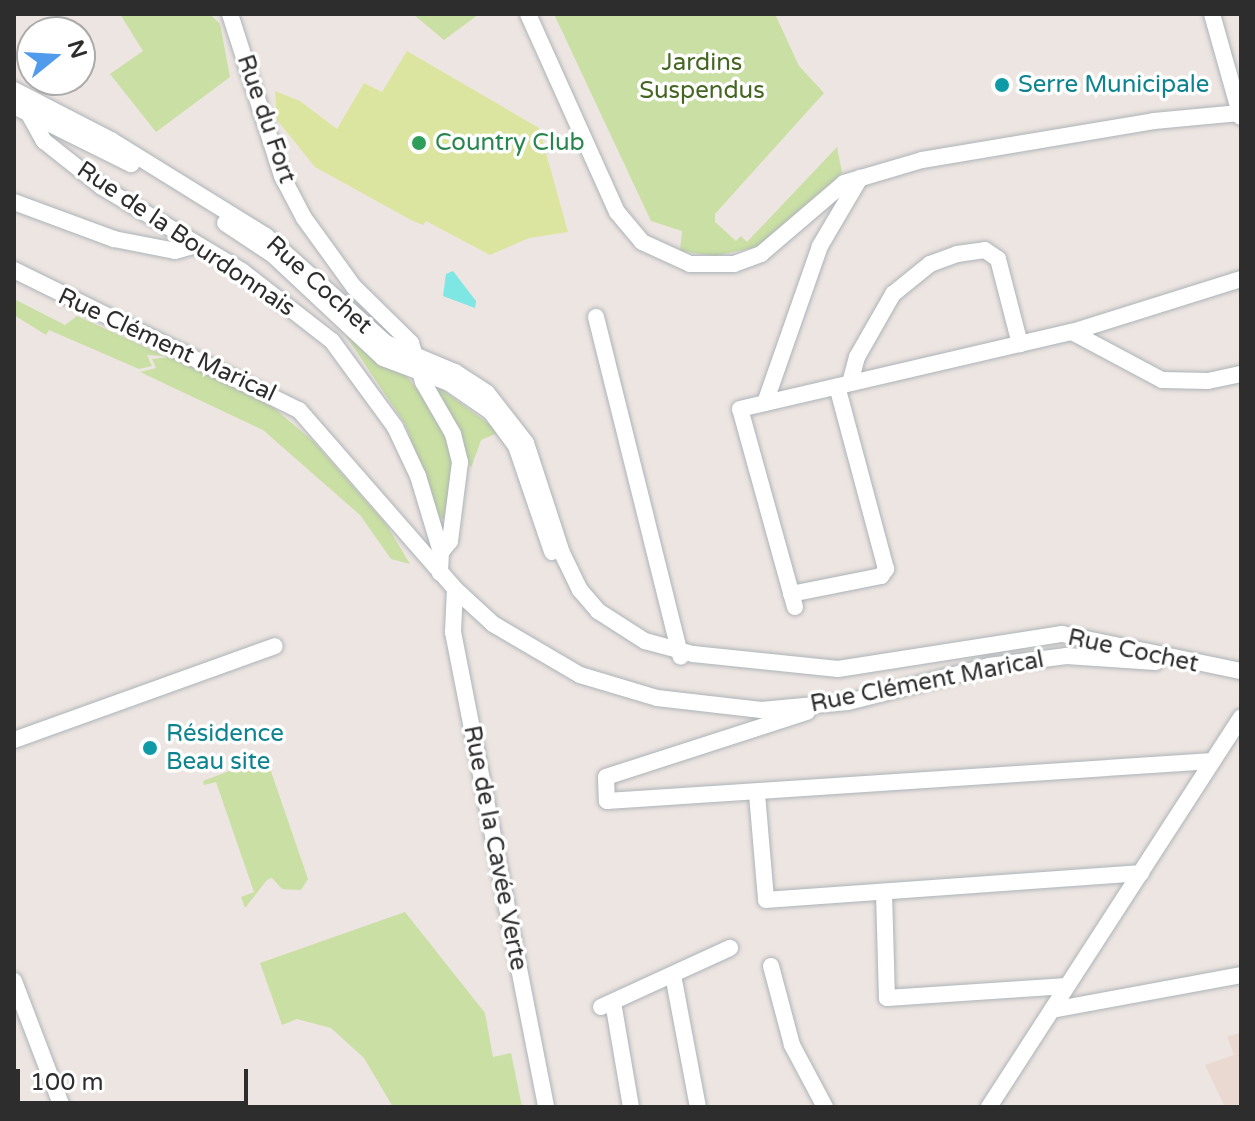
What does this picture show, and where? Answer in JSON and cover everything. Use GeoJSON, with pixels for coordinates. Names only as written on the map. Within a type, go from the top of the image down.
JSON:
{"type":"FeatureCollection","features":[{"type":"Feature","properties":{"kind":"street","name":"Rue du Fort"},"geometry":{"type":"LineString","coordinates":[[230,14],[282,176],[304,218],[339,269],[411,343],[417,363],[453,434],[460,462],[450,541],[441,552]]}},
{"type":"Feature","properties":{"kind":"street"},"geometry":{"type":"LineString","coordinates":[[528,14],[600,182],[642,242],[666,256],[712,267],[761,254],[838,187],[922,160],[1154,121],[1240,115],[1236,66],[1212,14]]}},
{"type":"Feature","properties":{"kind":"street","name":"Rue Cochet"},"geometry":{"type":"LineString","coordinates":[[14,90],[34,111]]}},
{"type":"Feature","properties":{"kind":"street","name":"Rue Cochet"},"geometry":{"type":"LineString","coordinates":[[14,106],[34,111],[173,189],[273,255],[364,344],[383,358],[417,363],[471,396],[512,428],[571,593],[620,639],[651,653],[684,653],[838,669],[1062,634],[1190,663],[1241,671]]}},
{"type":"Feature","properties":{"kind":"street","name":"Rue de la Bourdonnais"},"geometry":{"type":"LineString","coordinates":[[34,111],[44,141],[102,187],[278,296],[332,341],[368,383],[418,476],[441,552],[440,573]]}},
{"type":"Feature","properties":{"kind":"street"},"geometry":{"type":"LineString","coordinates":[[765,403],[820,246],[860,178]]}},
{"type":"Feature","properties":{"kind":"street"},"geometry":{"type":"LineString","coordinates":[[14,202],[114,239],[175,251],[196,245]]}},
{"type":"Feature","properties":{"kind":"street"},"geometry":{"type":"LineString","coordinates":[[1020,344],[998,259],[985,250],[957,254],[921,270],[893,294],[843,384],[886,569],[881,576],[793,600],[740,409],[843,384],[1020,344],[1072,332],[1241,279]]}},
{"type":"Feature","properties":{"kind":"street","name":"Rue Clément Marical"},"geometry":{"type":"LineString","coordinates":[[14,270],[299,410],[440,573]]}},
{"type":"Feature","properties":{"kind":"street"},"geometry":{"type":"LineString","coordinates":[[596,317],[684,653]]}},
{"type":"Feature","properties":{"kind":"street"},"geometry":{"type":"LineString","coordinates":[[1072,332],[1162,380],[1178,383],[1237,375]]}},
{"type":"Feature","properties":{"kind":"street"},"geometry":{"type":"LineString","coordinates":[[440,573],[455,589]]}},
{"type":"Feature","properties":{"kind":"street","name":"Rue Clément Marical"},"geometry":{"type":"LineString","coordinates":[[455,589],[493,624],[580,675],[657,698],[761,710],[826,705],[901,692],[989,666],[1066,656],[1190,663]]}},
{"type":"Feature","properties":{"kind":"street","name":"Rue de la Cavée Verte"},"geometry":{"type":"LineString","coordinates":[[455,589],[453,632],[546,1107]]}},
{"type":"Feature","properties":{"kind":"street"},"geometry":{"type":"LineString","coordinates":[[14,740],[275,646]]}},
{"type":"Feature","properties":{"kind":"street"},"geometry":{"type":"LineString","coordinates":[[826,705],[606,777],[607,801],[757,794],[1213,761]]}},
{"type":"Feature","properties":{"kind":"street"},"geometry":{"type":"LineString","coordinates":[[989,1107],[1241,717]]}},
{"type":"Feature","properties":{"kind":"street"},"geometry":{"type":"LineString","coordinates":[[757,794],[766,900],[1141,873]]}},
{"type":"Feature","properties":{"kind":"street"},"geometry":{"type":"LineString","coordinates":[[884,892],[887,998],[1067,986]]}},
{"type":"Feature","properties":{"kind":"street"},"geometry":{"type":"LineString","coordinates":[[631,1107],[607,1005],[730,948]]}},
{"type":"Feature","properties":{"kind":"street"},"geometry":{"type":"LineString","coordinates":[[771,966],[792,1045],[825,1107]]}},
{"type":"Feature","properties":{"kind":"street"},"geometry":{"type":"LineString","coordinates":[[673,975],[698,1107]]}},
{"type":"Feature","properties":{"kind":"street"},"geometry":{"type":"LineString","coordinates":[[1052,1010],[1241,975]]}},
{"type":"Feature","properties":{"kind":"street"},"geometry":{"type":"LineString","coordinates":[[14,981],[62,1107]]}},
{"type":"Feature","properties":{"kind":"shaded area"},"geometry":{"type":"Polygon","coordinates":[[[1241,1033],[1241,1107],[1225,1107],[1205,1065],[1234,1055],[1227,1036],[1241,1033]]]}},
{"type":"Feature","properties":{"kind":"green space"},"geometry":{"type":"Polygon","coordinates":[[[120,14],[210,14],[220,24],[230,77],[156,132],[110,74],[143,51],[120,14]]]}},
{"type":"Feature","properties":{"kind":"green space"},"geometry":{"type":"Polygon","coordinates":[[[413,14],[479,14],[444,40],[413,14]]]}},
{"type":"Feature","properties":{"kind":"green space","name":"Jardins Suspendus"},"geometry":{"type":"Polygon","coordinates":[[[554,14],[775,14],[799,66],[824,93],[715,214],[715,222],[736,241],[741,236],[747,242],[837,147],[842,173],[757,247],[715,256],[680,251],[682,231],[651,221],[554,14]]]}},
{"type":"Feature","properties":{"kind":"green space","name":"Country Club"},"geometry":{"type":"Polygon","coordinates":[[[407,51],[539,128],[568,232],[529,238],[490,255],[426,221],[423,225],[411,220],[315,167],[277,120],[275,91],[300,101],[337,129],[364,83],[382,92],[407,51]]]}},
{"type":"Feature","properties":{"kind":"green space"},"geometry":{"type":"Polygon","coordinates":[[[14,299],[65,325],[77,316],[165,356],[147,355],[152,366],[139,369],[49,330],[46,335],[14,315],[14,299]]]}},
{"type":"Feature","properties":{"kind":"green space"},"geometry":{"type":"Polygon","coordinates":[[[346,336],[403,372],[425,398],[448,440],[452,465],[447,517],[440,519],[405,424],[346,336]]]}},
{"type":"Feature","properties":{"kind":"green space"},"geometry":{"type":"Polygon","coordinates":[[[170,357],[269,404],[313,441],[386,524],[410,564],[391,559],[360,515],[263,430],[140,372],[156,368],[152,359],[170,357]]]}},
{"type":"Feature","properties":{"kind":"green space"},"geometry":{"type":"Polygon","coordinates":[[[441,389],[500,432],[481,440],[471,468],[437,391],[441,389]]]}},
{"type":"Feature","properties":{"kind":"green space"},"geometry":{"type":"Polygon","coordinates":[[[266,757],[308,879],[301,890],[282,889],[272,878],[267,880],[245,908],[241,897],[254,892],[216,782],[204,785],[203,781],[266,757]]]}},
{"type":"Feature","properties":{"kind":"green space"},"geometry":{"type":"Polygon","coordinates":[[[405,912],[485,1013],[493,1057],[511,1053],[522,1107],[393,1107],[364,1058],[331,1028],[297,1019],[282,1025],[260,963],[405,912]]]}},
{"type":"Feature","properties":{"kind":"water"},"geometry":{"type":"Polygon","coordinates":[[[453,271],[476,301],[475,308],[443,296],[446,274],[453,271]]]}},
{"type":"Feature","properties":{"kind":"place","name":"Serre Municipale"},"geometry":{"type":"Point","coordinates":[1002,85]}},
{"type":"Feature","properties":{"kind":"place","name":"Country Club"},"geometry":{"type":"Point","coordinates":[419,143]}},
{"type":"Feature","properties":{"kind":"place","name":"Résidence Beau site"},"geometry":{"type":"Point","coordinates":[150,748]}}]}
